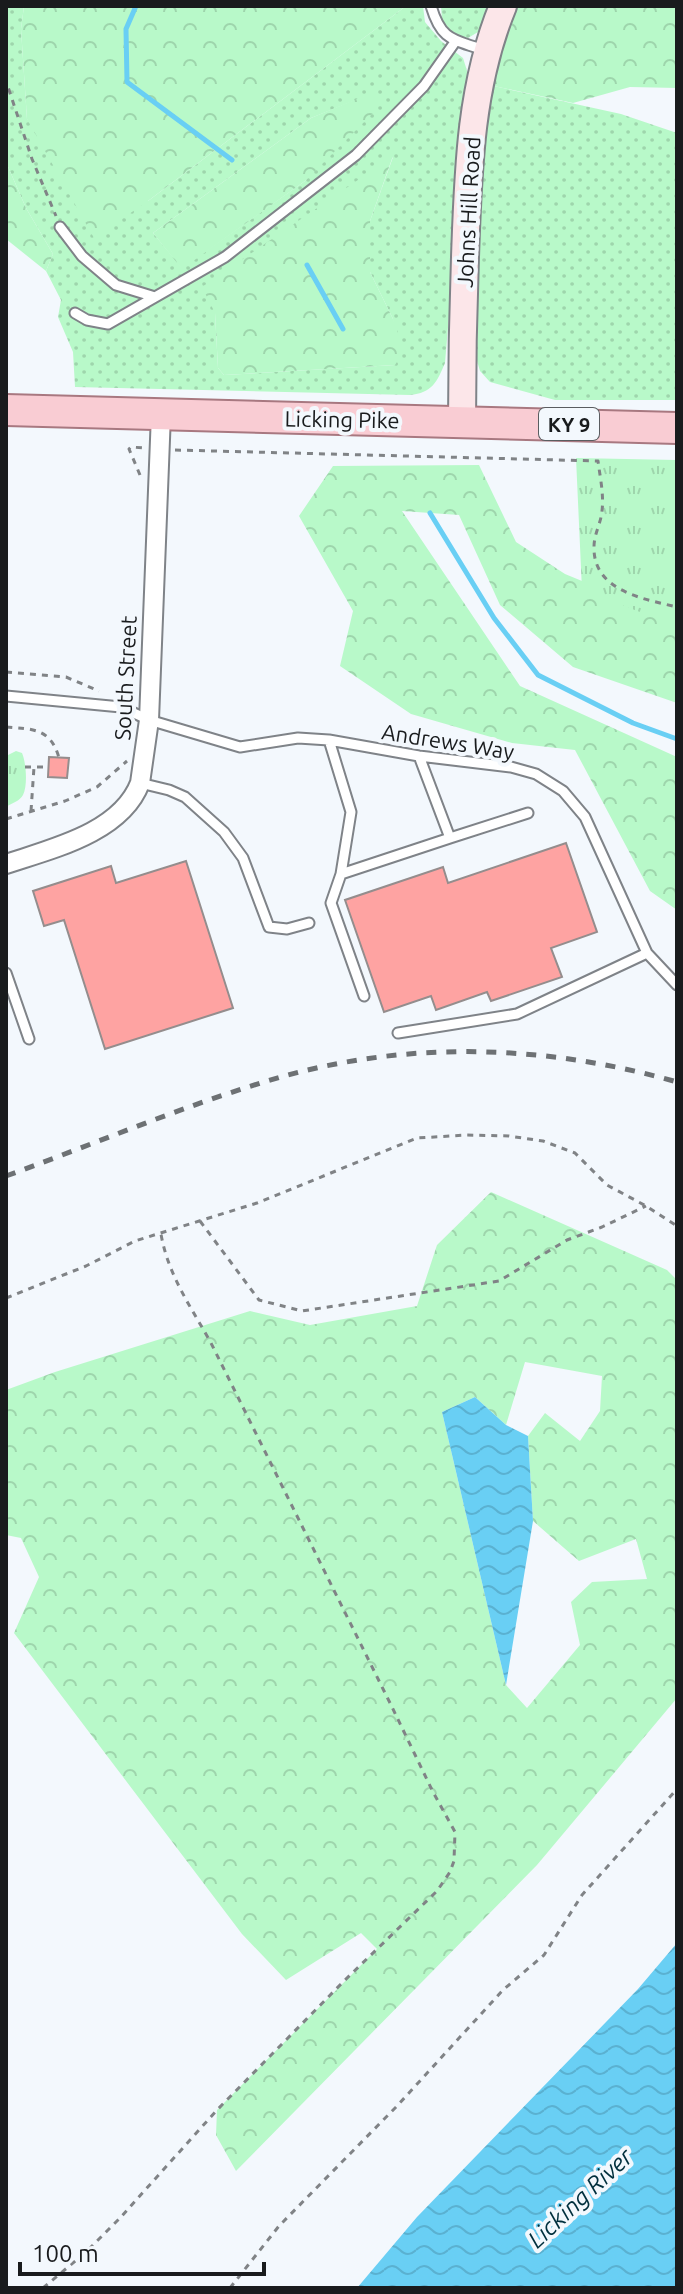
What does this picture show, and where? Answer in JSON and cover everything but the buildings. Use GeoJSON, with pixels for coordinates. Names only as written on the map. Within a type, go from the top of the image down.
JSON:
{"type":"FeatureCollection","features":[{"type":"Feature","properties":{"kind":"main road","name":"Johns Hill Road"},"geometry":{"type":"LineString","coordinates":[[462,422],[470,153],[478,83],[503,6]]}},
{"type":"Feature","properties":{"kind":"main road","name":"Licking Pike"},"geometry":{"type":"LineString","coordinates":[[6,410],[677,428]]}},
{"type":"Feature","properties":{"kind":"street","name":"South Street"},"geometry":{"type":"LineString","coordinates":[[6,864],[88,835],[121,811],[138,789],[161,414]]}},
{"type":"Feature","properties":{"kind":"lane"},"geometry":{"type":"LineString","coordinates":[[431,6],[442,31],[455,42],[487,51]]}},
{"type":"Feature","properties":{"kind":"lane"},"geometry":{"type":"LineString","coordinates":[[75,313],[87,320],[108,324],[225,257],[356,155],[424,86],[455,42]]}},
{"type":"Feature","properties":{"kind":"lane"},"geometry":{"type":"LineString","coordinates":[[60,227],[82,256],[116,285],[155,297]]}},
{"type":"Feature","properties":{"kind":"lane","name":"Andrews Way"},"geometry":{"type":"LineString","coordinates":[[6,696],[121,707],[240,747],[298,738],[329,740],[419,756],[511,767],[536,774],[563,791],[585,817],[647,953],[677,985]]}},
{"type":"Feature","properties":{"kind":"lane"},"geometry":{"type":"LineString","coordinates":[[329,740],[351,812],[341,874],[331,903],[364,996]]}},
{"type":"Feature","properties":{"kind":"lane"},"geometry":{"type":"LineString","coordinates":[[419,756],[450,838]]}},
{"type":"Feature","properties":{"kind":"lane"},"geometry":{"type":"LineString","coordinates":[[140,783],[185,797],[224,832],[243,858],[269,927],[287,929],[309,923]]}},
{"type":"Feature","properties":{"kind":"lane"},"geometry":{"type":"LineString","coordinates":[[341,874],[528,813]]}},
{"type":"Feature","properties":{"kind":"lane"},"geometry":{"type":"LineString","coordinates":[[398,1033],[517,1014],[647,953]]}},
{"type":"Feature","properties":{"kind":"lane"},"geometry":{"type":"LineString","coordinates":[[6,973],[29,1039]]}},
{"type":"Feature","properties":{"kind":"path"},"geometry":{"type":"LineString","coordinates":[[6,65],[6,81],[32,159],[60,227]]}},
{"type":"Feature","properties":{"kind":"path"},"geometry":{"type":"LineString","coordinates":[[131,447],[129,449],[140,476]]}},
{"type":"Feature","properties":{"kind":"path"},"geometry":{"type":"LineString","coordinates":[[181,450],[598,461],[602,514],[593,549],[596,565],[609,582],[625,592],[677,607]]}},
{"type":"Feature","properties":{"kind":"path"},"geometry":{"type":"LineString","coordinates":[[6,672],[66,677],[109,696]]}},
{"type":"Feature","properties":{"kind":"path"},"geometry":{"type":"LineString","coordinates":[[117,696],[135,678],[142,716]]}},
{"type":"Feature","properties":{"kind":"path"},"geometry":{"type":"LineString","coordinates":[[6,727],[36,730],[47,736],[56,746],[59,758]]}},
{"type":"Feature","properties":{"kind":"path"},"geometry":{"type":"LineString","coordinates":[[6,819],[97,787],[130,757]]}},
{"type":"Feature","properties":{"kind":"path"},"geometry":{"type":"LineString","coordinates":[[25,767],[49,767]]}},
{"type":"Feature","properties":{"kind":"path"},"geometry":{"type":"LineString","coordinates":[[31,811],[34,767]]}},
{"type":"Feature","properties":{"kind":"path"},"geometry":{"type":"LineString","coordinates":[[6,1298],[86,1266],[135,1241],[257,1203],[417,1138],[509,1136],[543,1141],[575,1153],[607,1185],[677,1226]]}},
{"type":"Feature","properties":{"kind":"path"},"geometry":{"type":"LineString","coordinates":[[200,1221],[259,1300],[302,1311],[499,1281],[567,1240],[646,1206]]}},
{"type":"Feature","properties":{"kind":"path"},"geometry":{"type":"LineString","coordinates":[[43,2288],[120,2218],[202,2125],[437,1891],[450,1872],[455,1851],[455,1832],[211,1343],[180,1290],[167,1262],[161,1234]]}},
{"type":"Feature","properties":{"kind":"path"},"geometry":{"type":"LineString","coordinates":[[230,2288],[279,2226],[397,2106],[503,1990],[544,1955],[582,1895],[677,1789]]}},
{"type":"Feature","properties":{"kind":"green space"},"geometry":{"type":"Polygon","coordinates":[[[6,6],[24,6],[21,29],[27,119],[148,201],[406,6],[423,6],[425,22],[441,41],[463,58],[469,77],[445,363],[439,376],[429,389],[410,395],[75,387],[73,352],[58,317],[61,300],[46,271],[53,254],[26,208],[6,162],[6,6]],[[378,91],[311,118],[153,233],[182,268],[305,181],[378,91]],[[393,157],[215,313],[218,368],[224,375],[395,365],[393,319],[370,272],[370,221],[393,157]]]}},
{"type":"Feature","properties":{"kind":"green space"},"geometry":{"type":"Polygon","coordinates":[[[24,6],[406,6],[148,201],[94,238],[27,119],[21,29],[24,6]]]}},
{"type":"Feature","properties":{"kind":"green space"},"geometry":{"type":"Polygon","coordinates":[[[441,6],[490,6],[478,32],[468,38],[452,34],[442,20],[441,6]]]}},
{"type":"Feature","properties":{"kind":"green space"},"geometry":{"type":"Polygon","coordinates":[[[516,6],[677,6],[677,88],[630,87],[573,103],[489,85],[503,32],[516,6]]]}},
{"type":"Feature","properties":{"kind":"green space"},"geometry":{"type":"Polygon","coordinates":[[[489,85],[621,114],[677,133],[677,400],[555,400],[490,382],[480,371],[474,351],[479,153],[489,85]]]}},
{"type":"Feature","properties":{"kind":"green space"},"geometry":{"type":"Polygon","coordinates":[[[378,90],[377,109],[305,181],[182,269],[153,233],[311,118],[378,90]]]}},
{"type":"Feature","properties":{"kind":"green space"},"geometry":{"type":"Polygon","coordinates":[[[393,156],[370,221],[370,272],[404,350],[395,365],[224,375],[218,368],[215,313],[202,287],[393,156]]]}},
{"type":"Feature","properties":{"kind":"green space"},"geometry":{"type":"Polygon","coordinates":[[[6,162],[26,208],[53,254],[46,271],[6,239],[6,162]]]}},
{"type":"Feature","properties":{"kind":"green space"},"geometry":{"type":"Polygon","coordinates":[[[576,458],[677,460],[677,626],[582,590],[576,458]]]}},
{"type":"Feature","properties":{"kind":"green space"},"geometry":{"type":"Polygon","coordinates":[[[479,465],[516,542],[565,574],[677,620],[677,703],[573,667],[500,605],[459,515],[402,511],[520,686],[677,757],[677,910],[650,891],[575,750],[512,743],[411,714],[340,666],[353,611],[299,516],[333,466],[479,465]]]}},
{"type":"Feature","properties":{"kind":"green space"},"geometry":{"type":"Polygon","coordinates":[[[16,751],[23,757],[25,791],[22,797],[6,807],[6,756],[16,751]]]}},
{"type":"Feature","properties":{"kind":"green space"},"geometry":{"type":"Polygon","coordinates":[[[491,1192],[667,1270],[677,1280],[677,1698],[537,1865],[236,2171],[216,2135],[217,2110],[377,1949],[361,1933],[286,1980],[242,1934],[14,1633],[39,1577],[21,1538],[6,1535],[6,1390],[250,1311],[310,1325],[417,1306],[437,1245],[491,1192]],[[525,1362],[506,1425],[475,1397],[442,1412],[506,1685],[527,1708],[580,1645],[571,1602],[592,1582],[647,1579],[636,1539],[579,1561],[533,1521],[528,1436],[545,1413],[580,1441],[600,1411],[602,1376],[525,1362]]]}},
{"type":"Feature","properties":{"kind":"water"},"geometry":{"type":"Polygon","coordinates":[[[475,1397],[506,1425],[528,1436],[533,1521],[506,1685],[442,1412],[475,1397]]]}},
{"type":"Feature","properties":{"kind":"water","name":"Licking River"},"geometry":{"type":"Polygon","coordinates":[[[677,1943],[677,2287],[357,2288],[417,2217],[638,1989],[677,1943]]]}},
{"type":"Feature","properties":{"kind":"waterway"},"geometry":{"type":"LineString","coordinates":[[136,6],[126,29],[127,82],[232,160]]}},
{"type":"Feature","properties":{"kind":"waterway"},"geometry":{"type":"LineString","coordinates":[[307,265],[343,329]]}},
{"type":"Feature","properties":{"kind":"waterway"},"geometry":{"type":"LineString","coordinates":[[430,513],[494,618],[538,675],[633,723],[677,739]]}},
{"type":"Feature","properties":{"kind":"railway"},"geometry":{"type":"LineString","coordinates":[[6,1176],[246,1088],[330,1065],[380,1057],[429,1053],[529,1054],[579,1060],[677,1082]]}}]}
